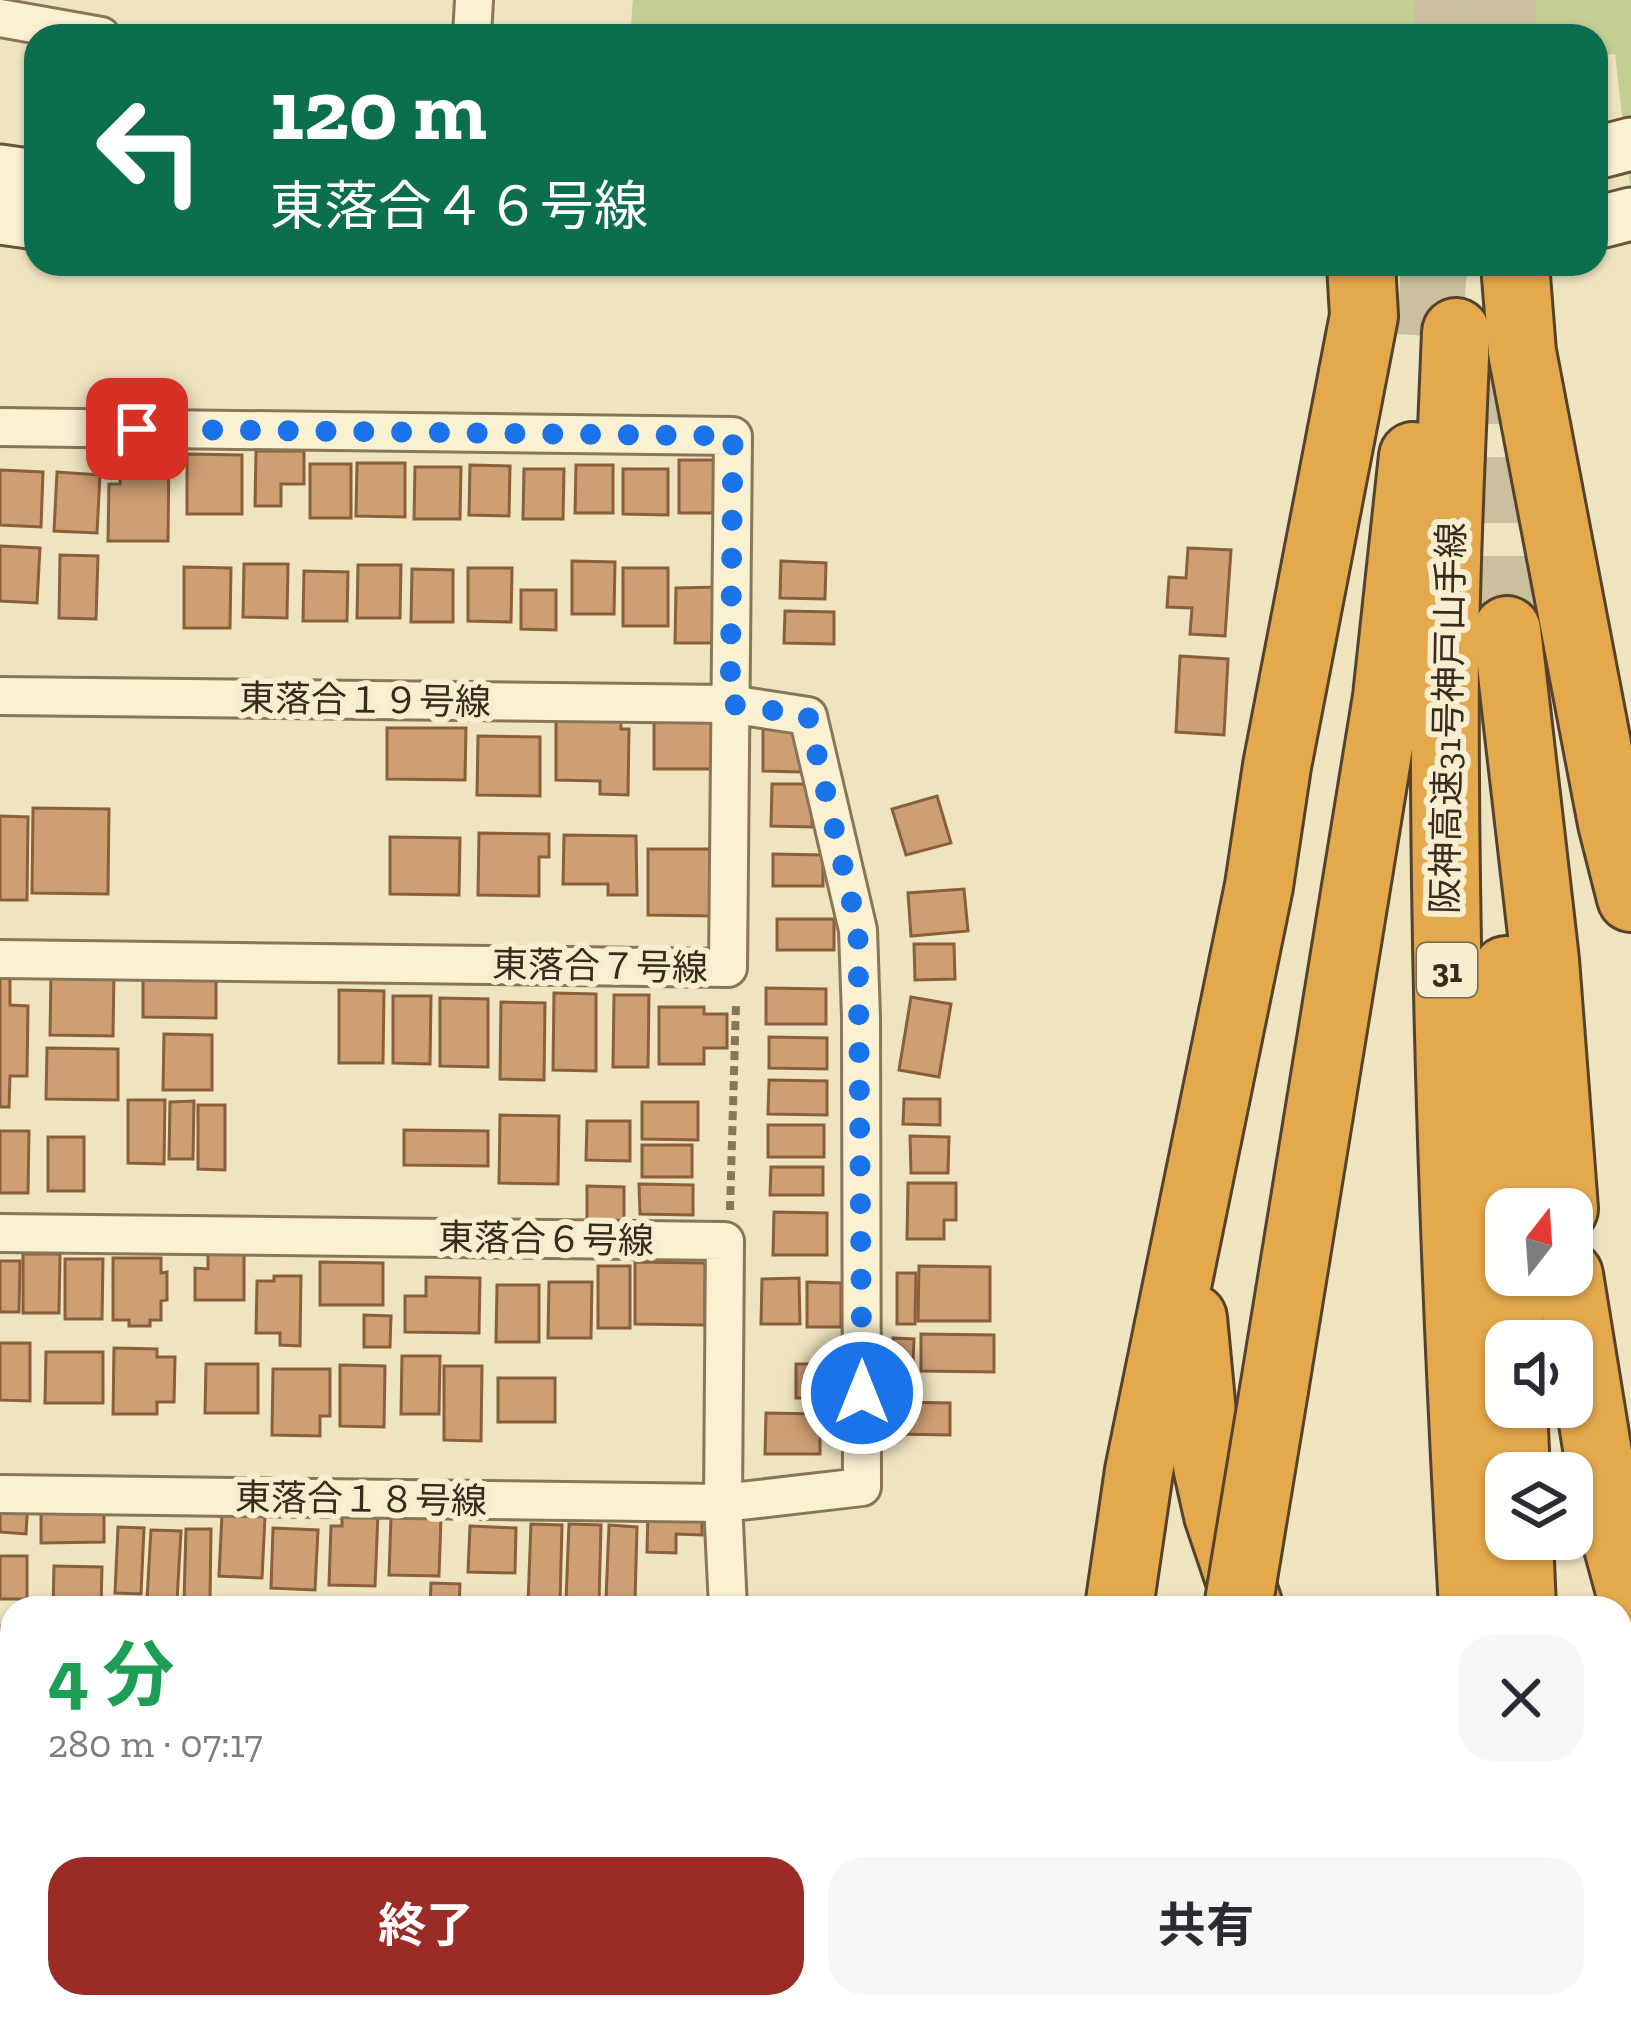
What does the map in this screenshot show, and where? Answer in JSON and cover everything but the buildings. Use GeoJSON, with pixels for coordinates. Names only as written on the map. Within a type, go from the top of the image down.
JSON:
{"type":"FeatureCollection","features":[{"type":"Feature","properties":{"kind":"highway"},"geometry":{"type":"LineString","coordinates":[[1121,1596],[1139,1471],[1259,886],[1277,766],[1364,316],[1362,276]]}},
{"type":"Feature","properties":{"kind":"highway"},"geometry":{"type":"LineString","coordinates":[[1516,276],[1522,352],[1612,823],[1631,898]]}},
{"type":"Feature","properties":{"kind":"highway","name":"阪神高速31号神戸山手線"},"geometry":{"type":"LineString","coordinates":[[1240,1596],[1387,698],[1407,500],[1443,334],[1445,916],[1472,1596]]}},
{"type":"Feature","properties":{"kind":"highway","name":"阪神高速31号神戸山手線"},"geometry":{"type":"LineString","coordinates":[[1508,1188],[1507,630],[1545,960],[1562,1188]]}},
{"type":"Feature","properties":{"kind":"highway"},"geometry":{"type":"LineString","coordinates":[[1191,1224],[1199,1406],[1207,1466],[1246,1596]]}},
{"type":"Feature","properties":{"kind":"highway"},"geometry":{"type":"LineString","coordinates":[[1572,1296],[1606,1503],[1631,1595]]}},
{"type":"Feature","properties":{"kind":"highway"},"geometry":{"type":"LineString","coordinates":[[1520,1560],[1521,1596]]}},
{"type":"Feature","properties":{"kind":"street"},"geometry":{"type":"LineString","coordinates":[[0,18],[34,24]]}},
{"type":"Feature","properties":{"kind":"street","name":"東落合７号線"},"geometry":{"type":"LineString","coordinates":[[0,428],[733,436],[728,968],[0,959]]}},
{"type":"Feature","properties":{"kind":"street","name":"東落合１９号線"},"geometry":{"type":"LineString","coordinates":[[0,696],[730,704],[808,716],[858,930],[862,1487],[723,1503]]}},
{"type":"Feature","properties":{"kind":"street","name":"東落合６号線"},"geometry":{"type":"LineString","coordinates":[[0,1233],[725,1241]]}},
{"type":"Feature","properties":{"kind":"street"},"geometry":{"type":"LineString","coordinates":[[725,1241],[723,1503],[727,1596]]}},
{"type":"Feature","properties":{"kind":"street","name":"東落合１８号線"},"geometry":{"type":"LineString","coordinates":[[0,1494],[723,1503]]}},
{"type":"Feature","properties":{"kind":"path"},"geometry":{"type":"LineString","coordinates":[[725,1241],[730,1221],[736,997],[728,968]]}},
{"type":"Feature","properties":{"kind":"green space"},"geometry":{"type":"Polygon","coordinates":[[[633,0],[1631,0],[1631,195],[1615,54],[1608,55],[1608,24],[631,24],[633,0]]]}},
{"type":"Feature","properties":{"kind":"tunnel"},"geometry":{"type":"LineString","coordinates":[[1447,24],[1448,0]]}},
{"type":"Feature","properties":{"kind":"tunnel"},"geometry":{"type":"LineString","coordinates":[[1503,0],[1503,24]]}},
{"type":"Feature","properties":{"kind":"tunnel"},"geometry":{"type":"LineString","coordinates":[[1430,336],[1433,276]]}},
{"type":"Feature","properties":{"kind":"tunnel"},"geometry":{"type":"LineString","coordinates":[[1506,358],[1507,630]]}},
{"type":"Feature","properties":{"kind":"route"},"geometry":{"type":"LineString","coordinates":[[137,429],[733,436],[730,704],[808,716],[858,930],[862,1393]]}}]}
